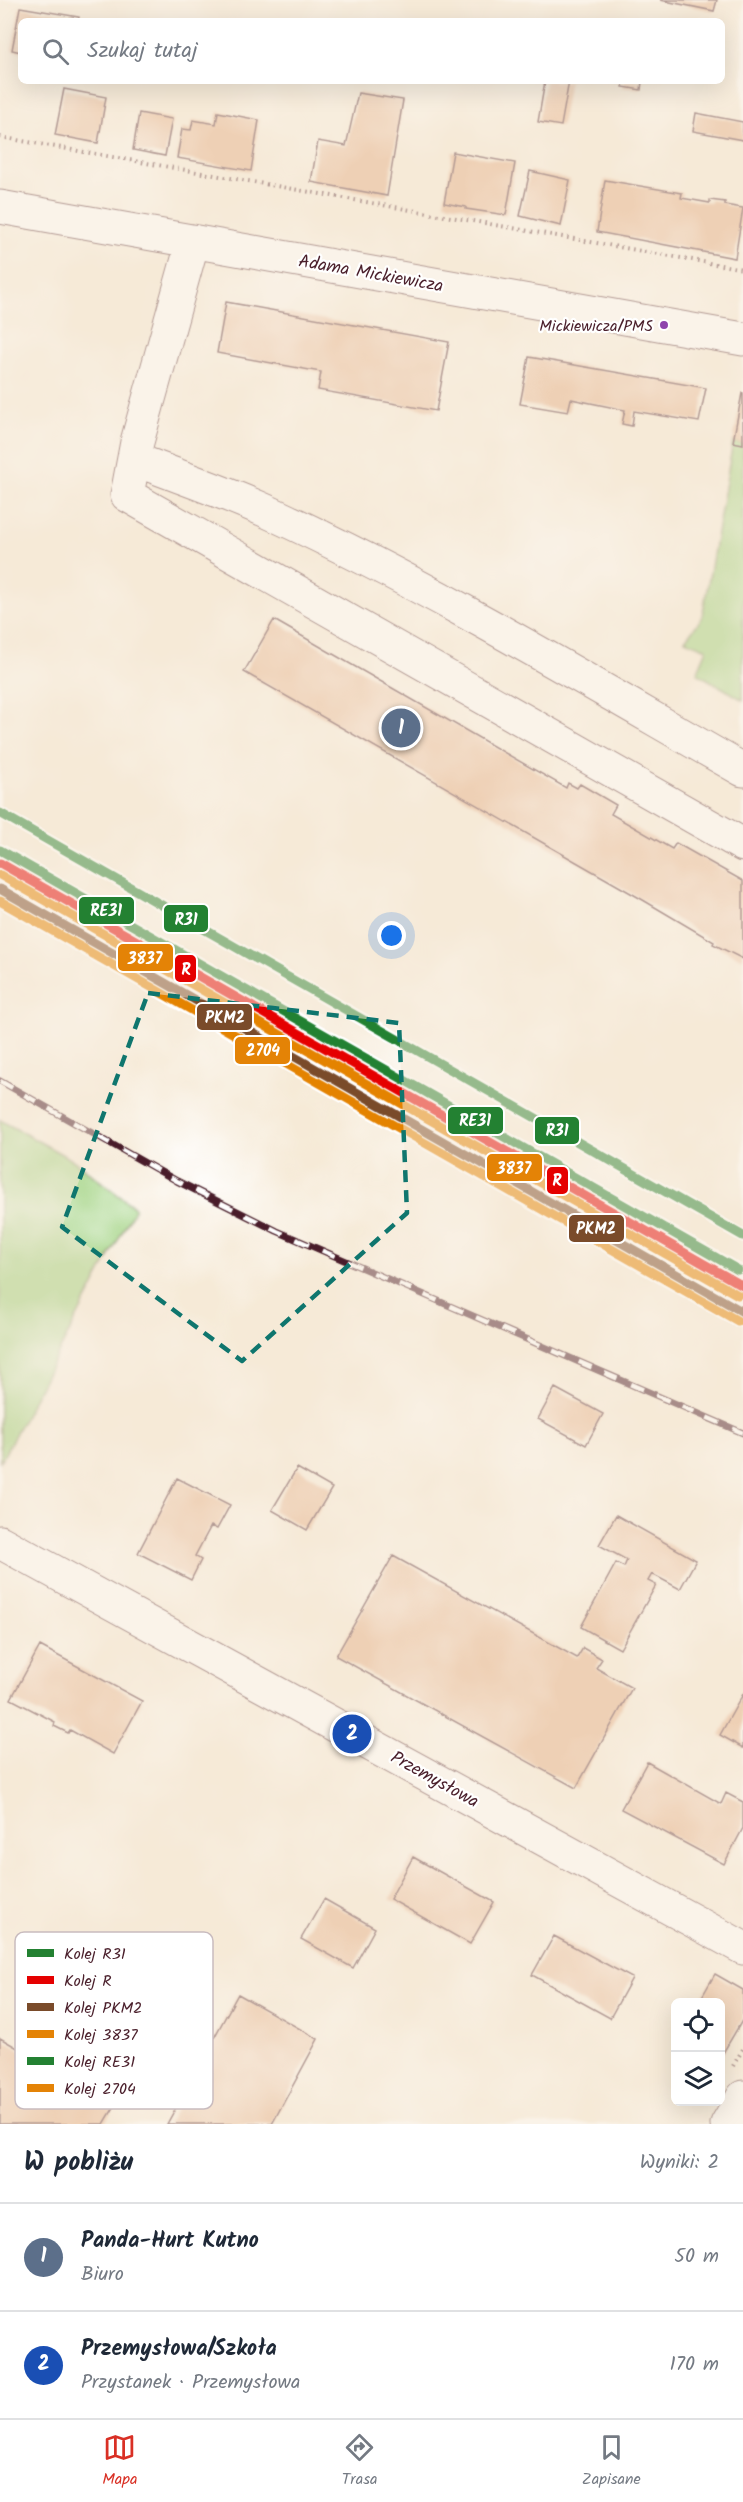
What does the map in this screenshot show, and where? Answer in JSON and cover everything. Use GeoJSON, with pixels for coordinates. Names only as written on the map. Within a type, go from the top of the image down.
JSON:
{"type":"FeatureCollection","features":[{"type":"Feature","properties":{"kind":"street","name":"Adama Mickiewicza"},"geometry":{"type":"LineString","coordinates":[[0,207],[743,339]]}},
{"type":"Feature","properties":{"kind":"street"},"geometry":{"type":"LineString","coordinates":[[193,241],[134,459],[127,495],[743,844]]}},
{"type":"Feature","properties":{"kind":"street"},"geometry":{"type":"LineString","coordinates":[[134,459],[272,513],[409,582],[743,770]]}},
{"type":"Feature","properties":{"kind":"street","name":"Przemysłowa"},"geometry":{"type":"LineString","coordinates":[[0,1542],[743,1948]]}},
{"type":"Feature","properties":{"kind":"street"},"geometry":{"type":"LineString","coordinates":[[727,2124],[743,2097]]}},
{"type":"Feature","properties":{"kind":"path"},"geometry":{"type":"LineString","coordinates":[[0,137],[743,269]]}},
{"type":"Feature","properties":{"kind":"highlighted area"},"geometry":{"type":"Polygon","coordinates":[[[148,993],[399,1023],[407,1213],[242,1361],[62,1227],[148,993]]]}},
{"type":"Feature","properties":{"kind":"green space"},"geometry":{"type":"Polygon","coordinates":[[[733,442],[743,444],[743,700],[697,673],[707,649],[685,640],[702,618],[733,442]]]}},
{"type":"Feature","properties":{"kind":"green space"},"geometry":{"type":"Polygon","coordinates":[[[0,1120],[74,1161],[135,1208],[0,1463],[0,1120]]]}},
{"type":"Feature","properties":{"kind":"building"},"geometry":{"type":"Polygon","coordinates":[[[660,0],[717,0],[714,11],[660,0]]]}},
{"type":"Feature","properties":{"kind":"building"},"geometry":{"type":"Polygon","coordinates":[[[20,7],[79,17],[18,18],[18,51],[12,50],[20,7]]]}},
{"type":"Feature","properties":{"kind":"building"},"geometry":{"type":"Polygon","coordinates":[[[544,84],[568,84],[561,126],[538,122],[544,84]]]}},
{"type":"Feature","properties":{"kind":"building"},"geometry":{"type":"Polygon","coordinates":[[[624,84],[642,84],[641,90],[623,87],[624,84]]]}},
{"type":"Feature","properties":{"kind":"building"},"geometry":{"type":"Polygon","coordinates":[[[64,89],[106,97],[98,143],[55,135],[64,89]]]}},
{"type":"Feature","properties":{"kind":"building"},"geometry":{"type":"Polygon","coordinates":[[[358,93],[403,100],[387,196],[311,182],[318,141],[346,146],[358,93]]]}},
{"type":"Feature","properties":{"kind":"building"},"geometry":{"type":"Polygon","coordinates":[[[218,112],[259,120],[251,171],[177,158],[182,129],[191,130],[193,120],[216,124],[218,112]]]}},
{"type":"Feature","properties":{"kind":"building"},"geometry":{"type":"Polygon","coordinates":[[[139,113],[172,119],[165,156],[133,150],[139,113]]]}},
{"type":"Feature","properties":{"kind":"building"},"geometry":{"type":"Polygon","coordinates":[[[696,113],[743,122],[743,140],[693,131],[696,113]]]}},
{"type":"Feature","properties":{"kind":"building"},"geometry":{"type":"Polygon","coordinates":[[[453,152],[515,163],[506,215],[444,203],[453,152]]]}},
{"type":"Feature","properties":{"kind":"building"},"geometry":{"type":"Polygon","coordinates":[[[530,171],[570,180],[561,226],[520,216],[530,171]]]}},
{"type":"Feature","properties":{"kind":"building"},"geometry":{"type":"Polygon","coordinates":[[[605,180],[682,193],[681,198],[710,203],[710,200],[725,202],[725,205],[743,208],[735,258],[597,232],[605,180]]]}},
{"type":"Feature","properties":{"kind":"building"},"geometry":{"type":"Polygon","coordinates":[[[226,302],[449,342],[436,411],[318,390],[321,372],[217,353],[226,302]]]}},
{"type":"Feature","properties":{"kind":"building"},"geometry":{"type":"Polygon","coordinates":[[[529,357],[706,388],[699,422],[634,411],[632,426],[622,424],[625,410],[571,399],[568,412],[520,404],[529,357]]]}},
{"type":"Feature","properties":{"kind":"building"},"geometry":{"type":"Polygon","coordinates":[[[743,393],[743,444],[733,442],[743,393]]]}},
{"type":"Feature","properties":{"kind":"building"},"geometry":{"type":"Polygon","coordinates":[[[274,620],[566,788],[568,783],[577,788],[580,784],[616,805],[611,814],[672,849],[676,843],[743,881],[743,959],[713,944],[714,942],[643,900],[244,672],[274,620]]]}},
{"type":"Feature","properties":{"kind":"building"},"geometry":{"type":"Polygon","coordinates":[[[555,1388],[603,1414],[586,1445],[538,1419],[555,1388]]]}},
{"type":"Feature","properties":{"kind":"building"},"geometry":{"type":"Polygon","coordinates":[[[297,1468],[332,1488],[307,1530],[272,1510],[297,1468]]]}},
{"type":"Feature","properties":{"kind":"building"},"geometry":{"type":"Polygon","coordinates":[[[177,1478],[230,1505],[217,1529],[211,1526],[195,1556],[201,1560],[191,1580],[138,1553],[177,1478]]]}},
{"type":"Feature","properties":{"kind":"building"},"geometry":{"type":"Polygon","coordinates":[[[616,1515],[696,1560],[680,1589],[652,1574],[648,1581],[656,1585],[620,1649],[581,1627],[616,1563],[624,1567],[627,1560],[599,1545],[616,1515]]]}},
{"type":"Feature","properties":{"kind":"building"},"geometry":{"type":"Polygon","coordinates":[[[393,1556],[577,1658],[583,1648],[602,1659],[596,1668],[632,1688],[576,1788],[336,1656],[393,1556]]]}},
{"type":"Feature","properties":{"kind":"building"},"geometry":{"type":"Polygon","coordinates":[[[40,1646],[142,1701],[113,1754],[70,1730],[68,1733],[54,1726],[55,1722],[11,1699],[40,1646]]]}},
{"type":"Feature","properties":{"kind":"building"},"geometry":{"type":"Polygon","coordinates":[[[743,1694],[743,1748],[720,1735],[743,1694]]]}},
{"type":"Feature","properties":{"kind":"building"},"geometry":{"type":"Polygon","coordinates":[[[647,1762],[721,1804],[726,1793],[743,1802],[743,1828],[724,1864],[621,1809],[647,1762]]]}},
{"type":"Feature","properties":{"kind":"building"},"geometry":{"type":"Polygon","coordinates":[[[413,1857],[494,1902],[470,1944],[390,1899],[413,1857]]]}},
{"type":"Feature","properties":{"kind":"building"},"geometry":{"type":"Polygon","coordinates":[[[324,1899],[375,1928],[353,1968],[301,1939],[324,1899]]]}},
{"type":"Feature","properties":{"kind":"building"},"geometry":{"type":"Polygon","coordinates":[[[554,1936],[632,1978],[610,2018],[532,1975],[554,1936]]]}},
{"type":"Feature","properties":{"kind":"building"},"geometry":{"type":"Polygon","coordinates":[[[715,1974],[743,1990],[743,2019],[725,2050],[725,1998],[701,1998],[715,1974]]]}},
{"type":"Feature","properties":{"kind":"building"},"geometry":{"type":"Polygon","coordinates":[[[238,1994],[318,2039],[272,2124],[167,2124],[175,2109],[213,2109],[213,2040],[238,1994]]]}},
{"type":"Feature","properties":{"kind":"building"},"geometry":{"type":"Polygon","coordinates":[[[0,2038],[15,2047],[15,2109],[113,2109],[104,2124],[0,2124],[0,2038]]]}},
{"type":"Feature","properties":{"kind":"railway"},"geometry":{"type":"LineString","coordinates":[[0,1081],[177,1181],[277,1231],[743,1433]]}},
{"type":"Feature","properties":{"kind":"rail line","name":"R31"},"geometry":{"type":"LineString","coordinates":[[0,813],[743,1236]]}},
{"type":"Feature","properties":{"kind":"rail line","name":"RE31"},"geometry":{"type":"LineString","coordinates":[[0,850],[738,1270]]}},
{"type":"Feature","properties":{"kind":"rail line","name":"R"},"geometry":{"type":"LineString","coordinates":[[0,863],[743,1286]]}},
{"type":"Feature","properties":{"kind":"rail line","name":"3837"},"geometry":{"type":"LineString","coordinates":[[0,875],[738,1295]]}},
{"type":"Feature","properties":{"kind":"rail line","name":"PKM2"},"geometry":{"type":"LineString","coordinates":[[0,889],[743,1312]]}},
{"type":"Feature","properties":{"kind":"rail line","name":"2704"},"geometry":{"type":"LineString","coordinates":[[0,901],[738,1321]]}},
{"type":"Feature","properties":{"kind":"place","name":"Mickiewicza/PMS"},"geometry":{"type":"Point","coordinates":[664,325]}},
{"type":"Feature","properties":{"kind":"place","name":"Panda-Hurt Kutno"},"geometry":{"type":"Point","coordinates":[401,728]}},
{"type":"Feature","properties":{"kind":"place","name":"Przemysłowa/Szkoła"},"geometry":{"type":"Point","coordinates":[352,1734]}}]}
